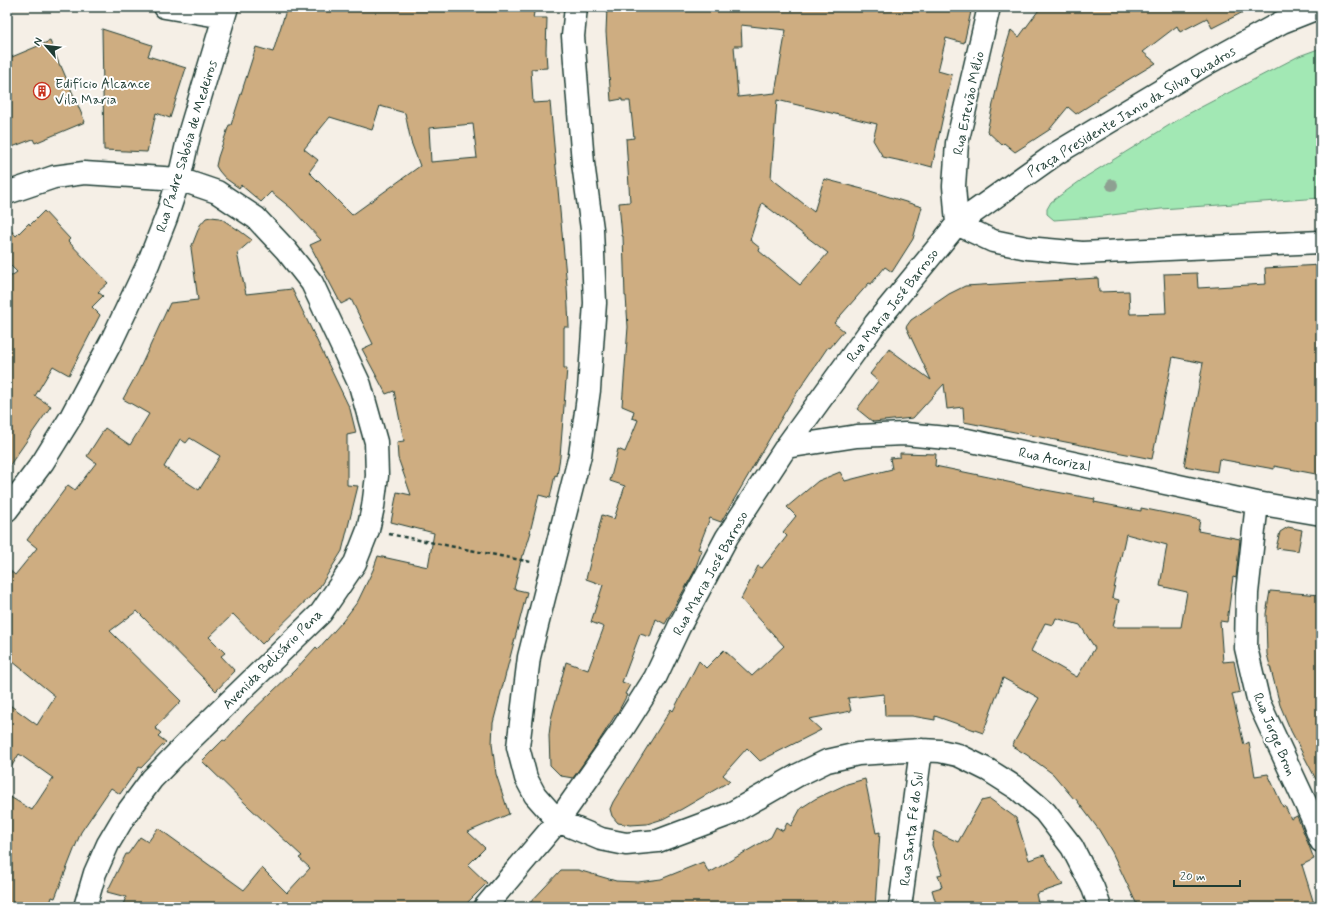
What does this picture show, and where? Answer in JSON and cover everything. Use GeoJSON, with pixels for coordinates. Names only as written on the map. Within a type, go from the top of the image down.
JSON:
{"type":"FeatureCollection","features":[{"type":"Feature","properties":{"kind":"street"},"geometry":{"type":"LineString","coordinates":[[165,7],[225,12]]}},
{"type":"Feature","properties":{"kind":"street"},"geometry":{"type":"LineString","coordinates":[[576,7],[573,36],[583,163],[592,229],[595,303],[590,390],[580,456],[529,657],[518,747],[526,778],[535,795],[558,821],[601,839],[626,844],[658,841],[730,814],[798,775],[827,761],[858,754],[921,750],[940,751],[958,755],[988,770],[1018,789],[1045,812],[1072,847],[1093,888],[1100,907]]}},
{"type":"Feature","properties":{"kind":"street","name":"Rua Estevão Mélio"},"geometry":{"type":"LineString","coordinates":[[957,224],[954,186],[957,143],[990,7]]}},
{"type":"Feature","properties":{"kind":"street","name":"Praça Presidente Janio da Silva Quadros"},"geometry":{"type":"LineString","coordinates":[[957,224],[1058,153],[1256,36],[1282,22],[1315,8]]}},
{"type":"Feature","properties":{"kind":"street","name":"Rua Padre Sabóia de Medeiros"},"geometry":{"type":"LineString","coordinates":[[7,510],[43,462],[71,417],[112,342],[148,264],[179,179],[190,131],[225,12]]}},
{"type":"Feature","properties":{"kind":"street","name":"Avenida Belisário Pena"},"geometry":{"type":"LineString","coordinates":[[7,193],[54,177],[84,173],[179,179],[217,192],[256,218],[286,250],[312,283],[360,385],[376,442],[377,476],[368,530],[355,563],[321,613],[152,779],[124,817],[108,844],[95,872],[85,907]]}},
{"type":"Feature","properties":{"kind":"street"},"geometry":{"type":"LineString","coordinates":[[957,224],[993,241],[1027,248],[1082,253],[1321,242]]}},
{"type":"Feature","properties":{"kind":"street","name":"Rua Maria José Barroso"},"geometry":{"type":"LineString","coordinates":[[485,907],[558,821],[622,730],[655,678],[679,627],[727,537],[786,447],[875,324],[957,224]]}},
{"type":"Feature","properties":{"kind":"street","name":"Rua Acorizal"},"geometry":{"type":"LineString","coordinates":[[786,447],[857,436],[905,434],[967,440],[1257,503],[1321,514]]}},
{"type":"Feature","properties":{"kind":"street","name":"Rua Jorge Bron"},"geometry":{"type":"LineString","coordinates":[[1257,503],[1247,593],[1246,648],[1259,703],[1311,815],[1321,842]]}},
{"type":"Feature","properties":{"kind":"street","name":"Rua Santa Fé do Sul"},"geometry":{"type":"LineString","coordinates":[[900,907],[921,750]]}},
{"type":"Feature","properties":{"kind":"path"},"geometry":{"type":"LineString","coordinates":[[368,530],[552,566]]}},
{"type":"Feature","properties":{"kind":"green space"},"geometry":{"type":"Polygon","coordinates":[[[1321,48],[1321,198],[1161,209],[1095,217],[1054,220],[1047,214],[1047,209],[1051,202],[1087,176],[1184,116],[1299,56],[1321,48]]]}},
{"type":"Feature","properties":{"kind":"building"},"geometry":{"type":"Polygon","coordinates":[[[287,7],[535,7],[533,18],[547,18],[547,68],[531,69],[533,103],[550,102],[567,287],[569,327],[564,327],[564,368],[567,368],[560,457],[557,476],[555,475],[550,498],[539,495],[531,532],[524,555],[522,555],[514,589],[527,592],[493,723],[492,744],[496,774],[509,814],[468,832],[485,848],[468,865],[487,883],[463,907],[122,907],[126,897],[107,892],[126,854],[128,854],[140,837],[148,842],[158,828],[244,890],[262,868],[287,893],[310,868],[299,858],[302,856],[202,761],[223,740],[225,741],[247,716],[295,670],[316,647],[318,649],[343,621],[358,601],[378,556],[428,567],[434,533],[391,522],[397,492],[411,495],[398,458],[397,442],[404,441],[394,391],[386,394],[362,349],[373,344],[351,299],[341,304],[310,245],[321,240],[291,208],[271,192],[261,202],[241,185],[239,188],[225,178],[216,166],[256,47],[273,52],[287,7]],[[380,106],[372,130],[330,117],[304,149],[318,160],[309,172],[352,215],[420,166],[411,142],[405,113],[380,106]],[[473,124],[429,128],[431,162],[477,158],[473,124]]]}},
{"type":"Feature","properties":{"kind":"building"},"geometry":{"type":"Polygon","coordinates":[[[607,7],[972,7],[964,43],[946,38],[938,71],[952,75],[932,167],[883,157],[873,140],[877,124],[777,100],[771,178],[814,212],[824,179],[922,207],[913,239],[892,272],[885,267],[834,323],[844,331],[830,348],[828,347],[792,400],[721,522],[710,518],[698,549],[702,550],[694,572],[665,624],[656,619],[650,637],[640,634],[622,682],[630,685],[625,694],[627,695],[617,714],[573,778],[561,776],[550,765],[549,735],[551,719],[566,662],[588,670],[604,627],[591,622],[603,585],[586,579],[602,515],[614,519],[625,486],[610,481],[618,449],[625,452],[638,420],[632,418],[634,411],[622,406],[628,327],[625,296],[623,236],[619,203],[630,202],[626,139],[634,138],[630,101],[622,101],[622,99],[611,101],[606,32],[607,7]],[[741,25],[742,46],[734,46],[738,97],[775,93],[786,30],[741,25]],[[762,203],[750,240],[760,248],[759,251],[800,285],[828,253],[762,203]]]}},
{"type":"Feature","properties":{"kind":"building"},"geometry":{"type":"Polygon","coordinates":[[[1041,7],[1253,7],[1212,28],[1207,18],[1180,32],[1177,26],[1143,52],[1156,63],[1096,99],[1098,100],[1076,114],[1068,107],[1049,130],[1015,152],[1004,143],[1002,145],[987,131],[1001,63],[1011,30],[1019,37],[1041,7]]]}},
{"type":"Feature","properties":{"kind":"building"},"geometry":{"type":"Polygon","coordinates":[[[102,29],[152,45],[148,56],[186,68],[170,118],[156,113],[147,152],[104,150],[102,29]]]}},
{"type":"Feature","properties":{"kind":"building","name":"Edifício Alcance Vila Maria"},"geometry":{"type":"Polygon","coordinates":[[[50,41],[85,122],[35,143],[33,139],[7,149],[7,59],[50,41]]]}},
{"type":"Feature","properties":{"kind":"building"},"geometry":{"type":"Polygon","coordinates":[[[44,211],[70,239],[68,241],[108,283],[98,292],[103,296],[92,307],[100,315],[69,375],[53,366],[35,396],[51,406],[7,469],[7,279],[17,272],[7,262],[7,226],[16,236],[44,211]]]}},
{"type":"Feature","properties":{"kind":"building"},"geometry":{"type":"Polygon","coordinates":[[[206,218],[220,218],[252,240],[237,253],[246,294],[292,289],[350,409],[356,433],[347,435],[347,485],[358,486],[342,551],[319,588],[262,644],[233,614],[209,637],[225,653],[221,656],[235,671],[216,691],[137,611],[110,631],[181,701],[155,728],[161,733],[158,736],[166,742],[141,768],[139,767],[120,794],[111,788],[81,832],[55,898],[52,897],[49,907],[19,907],[7,904],[7,795],[32,810],[53,778],[19,754],[7,774],[7,703],[37,725],[55,696],[7,657],[7,568],[15,575],[37,548],[27,540],[68,485],[75,490],[96,463],[87,456],[105,428],[130,445],[149,414],[123,399],[138,372],[170,303],[198,300],[191,248],[200,225],[206,218]],[[190,438],[186,443],[180,439],[164,467],[199,490],[220,456],[190,438]]]}},
{"type":"Feature","properties":{"kind":"building"},"geometry":{"type":"Polygon","coordinates":[[[1321,265],[1321,475],[1274,466],[1274,469],[1219,459],[1217,472],[1184,466],[1203,363],[1173,357],[1152,459],[964,422],[963,407],[947,409],[944,384],[913,418],[873,422],[857,409],[878,381],[870,374],[889,349],[931,380],[906,327],[911,320],[949,294],[965,286],[1098,278],[1099,292],[1129,291],[1130,314],[1166,313],[1164,274],[1197,273],[1198,288],[1266,284],[1265,268],[1321,265]]]}},
{"type":"Feature","properties":{"kind":"building"},"geometry":{"type":"Polygon","coordinates":[[[900,453],[936,454],[935,466],[1040,489],[1095,499],[1094,502],[1141,511],[1141,508],[1200,520],[1198,531],[1240,539],[1236,578],[1233,577],[1227,622],[1220,621],[1223,662],[1234,661],[1240,692],[1232,694],[1244,745],[1249,742],[1255,776],[1268,774],[1283,807],[1285,806],[1291,819],[1297,816],[1314,859],[1302,865],[1315,907],[1138,907],[1112,852],[1099,830],[1075,798],[1074,799],[1053,774],[1012,746],[1039,698],[1003,678],[983,733],[935,716],[935,720],[912,716],[885,716],[884,694],[848,698],[851,711],[809,719],[821,730],[760,761],[747,748],[723,775],[730,781],[682,809],[663,819],[647,824],[630,825],[618,823],[612,816],[610,809],[613,802],[671,709],[673,711],[699,661],[706,668],[724,650],[752,676],[784,646],[741,599],[758,566],[762,568],[787,536],[783,532],[796,516],[787,507],[818,481],[840,472],[845,481],[892,469],[890,458],[900,457],[900,453]],[[1126,534],[1112,598],[1119,600],[1113,627],[1181,627],[1187,592],[1160,586],[1167,545],[1126,534]],[[1056,618],[1053,625],[1045,623],[1031,651],[1077,677],[1095,648],[1080,625],[1056,618]]]}},
{"type":"Feature","properties":{"kind":"building"},"geometry":{"type":"Polygon","coordinates":[[[1288,527],[1302,530],[1298,551],[1276,548],[1280,532],[1288,527]]]}},
{"type":"Feature","properties":{"kind":"building"},"geometry":{"type":"Polygon","coordinates":[[[1270,591],[1321,595],[1321,789],[1291,731],[1280,705],[1267,654],[1266,614],[1270,591]]]}},
{"type":"Feature","properties":{"kind":"building"},"geometry":{"type":"Polygon","coordinates":[[[865,779],[876,833],[880,832],[875,907],[526,907],[561,870],[578,870],[616,881],[638,882],[661,879],[703,862],[709,873],[771,837],[776,827],[783,831],[787,823],[791,826],[801,808],[815,799],[847,784],[865,779]]]}},
{"type":"Feature","properties":{"kind":"building"},"geometry":{"type":"Polygon","coordinates":[[[990,799],[1016,818],[1029,860],[1044,855],[1063,885],[1036,894],[1039,907],[937,907],[932,890],[942,887],[938,875],[942,874],[932,845],[934,831],[958,842],[981,801],[990,799]]]}},
{"type":"Feature","properties":{"kind":"place","name":"Edifício Alcance Vila Maria"},"geometry":{"type":"Point","coordinates":[42,91]}}]}
